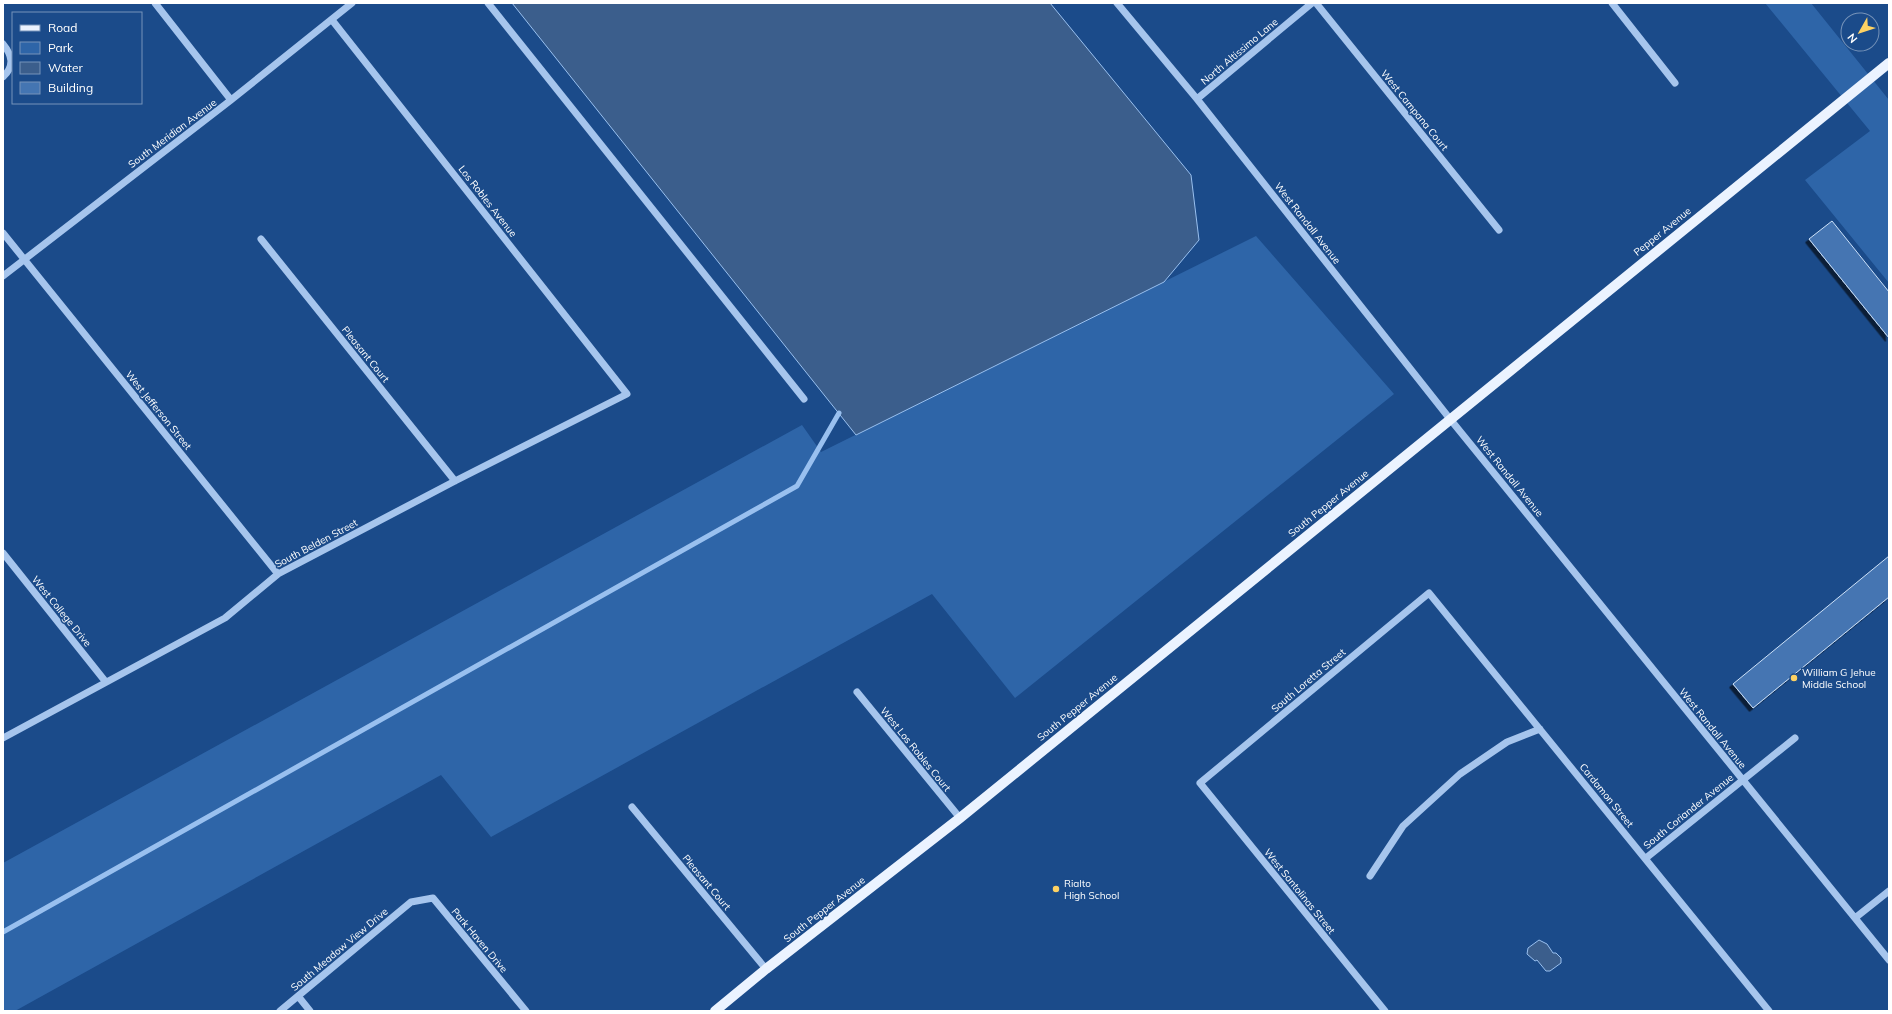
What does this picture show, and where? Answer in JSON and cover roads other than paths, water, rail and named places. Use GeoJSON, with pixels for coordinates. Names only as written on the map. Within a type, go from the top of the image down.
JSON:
{"type":"FeatureCollection","features":[{"type":"Feature","properties":{"kind":"main road","name":"Pepper Avenue"},"geometry":{"type":"LineString","coordinates":[[1450,419],[1889,63]]}},
{"type":"Feature","properties":{"kind":"main road","name":"South Pepper Avenue"},"geometry":{"type":"LineString","coordinates":[[716,1011],[766,969],[960,818],[1450,419]]}},
{"type":"Feature","properties":{"kind":"street"},"geometry":{"type":"LineString","coordinates":[[155,3],[231,100]]}},
{"type":"Feature","properties":{"kind":"street","name":"South Meridian Avenue"},"geometry":{"type":"LineString","coordinates":[[3,276],[24,258],[231,100],[352,3]]}},
{"type":"Feature","properties":{"kind":"street"},"geometry":{"type":"LineString","coordinates":[[488,3],[804,399]]}},
{"type":"Feature","properties":{"kind":"street","name":"West Randall Avenue"},"geometry":{"type":"LineString","coordinates":[[1117,3],[1197,98],[1450,419],[1889,960]]}},
{"type":"Feature","properties":{"kind":"street","name":"North Altissimo Lane"},"geometry":{"type":"LineString","coordinates":[[1197,98],[1312,3]]}},
{"type":"Feature","properties":{"kind":"street","name":"West Campana Court"},"geometry":{"type":"LineString","coordinates":[[1316,3],[1499,230]]}},
{"type":"Feature","properties":{"kind":"street"},"geometry":{"type":"LineString","coordinates":[[1612,3],[1675,83]]}},
{"type":"Feature","properties":{"kind":"street","name":"Los Robles Avenue"},"geometry":{"type":"LineString","coordinates":[[332,20],[627,394]]}},
{"type":"Feature","properties":{"kind":"street"},"geometry":{"type":"LineString","coordinates":[[3,44],[10,52],[12,63],[8,73],[3,77]]}},
{"type":"Feature","properties":{"kind":"street","name":"West Jefferson Street"},"geometry":{"type":"LineString","coordinates":[[3,234],[24,258],[278,574]]}},
{"type":"Feature","properties":{"kind":"street","name":"Pleasant Court"},"geometry":{"type":"LineString","coordinates":[[261,239],[455,482]]}},
{"type":"Feature","properties":{"kind":"street","name":"South Belden Street"},"geometry":{"type":"LineString","coordinates":[[3,738],[105,681],[225,618],[278,574],[627,394]]}},
{"type":"Feature","properties":{"kind":"street","name":"West College Drive"},"geometry":{"type":"LineString","coordinates":[[3,553],[105,681]]}},
{"type":"Feature","properties":{"kind":"street","name":"Cardamon Street"},"geometry":{"type":"LineString","coordinates":[[1429,593],[1769,1011]]}},
{"type":"Feature","properties":{"kind":"street","name":"South Loretta Street"},"geometry":{"type":"LineString","coordinates":[[1200,783],[1429,593]]}},
{"type":"Feature","properties":{"kind":"street","name":"West Los Robles Court"},"geometry":{"type":"LineString","coordinates":[[857,692],[960,818]]}},
{"type":"Feature","properties":{"kind":"street"},"geometry":{"type":"LineString","coordinates":[[1370,876],[1402,826],[1460,774],[1507,742],[1540,729]]}},
{"type":"Feature","properties":{"kind":"street","name":"South Coriander Avenue"},"geometry":{"type":"LineString","coordinates":[[1646,858],[1795,738]]}},
{"type":"Feature","properties":{"kind":"street","name":"West Santolinas Street"},"geometry":{"type":"LineString","coordinates":[[1200,783],[1385,1011]]}},
{"type":"Feature","properties":{"kind":"street","name":"Pleasant Court"},"geometry":{"type":"LineString","coordinates":[[632,807],[766,969]]}},
{"type":"Feature","properties":{"kind":"street"},"geometry":{"type":"LineString","coordinates":[[1855,918],[1889,891]]}},
{"type":"Feature","properties":{"kind":"street","name":"Park Haven Drive"},"geometry":{"type":"LineString","coordinates":[[411,902],[433,898],[526,1011]]}},
{"type":"Feature","properties":{"kind":"street","name":"South Meadow View Drive"},"geometry":{"type":"LineString","coordinates":[[280,1011],[411,902]]}},
{"type":"Feature","properties":{"kind":"street"},"geometry":{"type":"LineString","coordinates":[[298,996],[310,1011]]}},
{"type":"Feature","properties":{"kind":"water"},"geometry":{"type":"Polygon","coordinates":[[[512,3],[1050,3],[1191,175],[1199,240],[1164,282],[856,435],[512,3]]]}},
{"type":"Feature","properties":{"kind":"water"},"geometry":{"type":"Polygon","coordinates":[[[1539,940],[1547,944],[1553,953],[1556,953],[1561,958],[1561,963],[1550,971],[1546,971],[1537,960],[1535,961],[1527,954],[1528,948],[1539,940]]]}},
{"type":"Feature","properties":{"kind":"waterway"},"geometry":{"type":"LineString","coordinates":[[3,932],[797,486],[839,413]]}},
{"type":"Feature","properties":{"kind":"place","name":"William G Jehue Middle School"},"geometry":{"type":"Point","coordinates":[1794,678]}},
{"type":"Feature","properties":{"kind":"place","name":"Rialto High School"},"geometry":{"type":"Point","coordinates":[1056,889]}}]}
